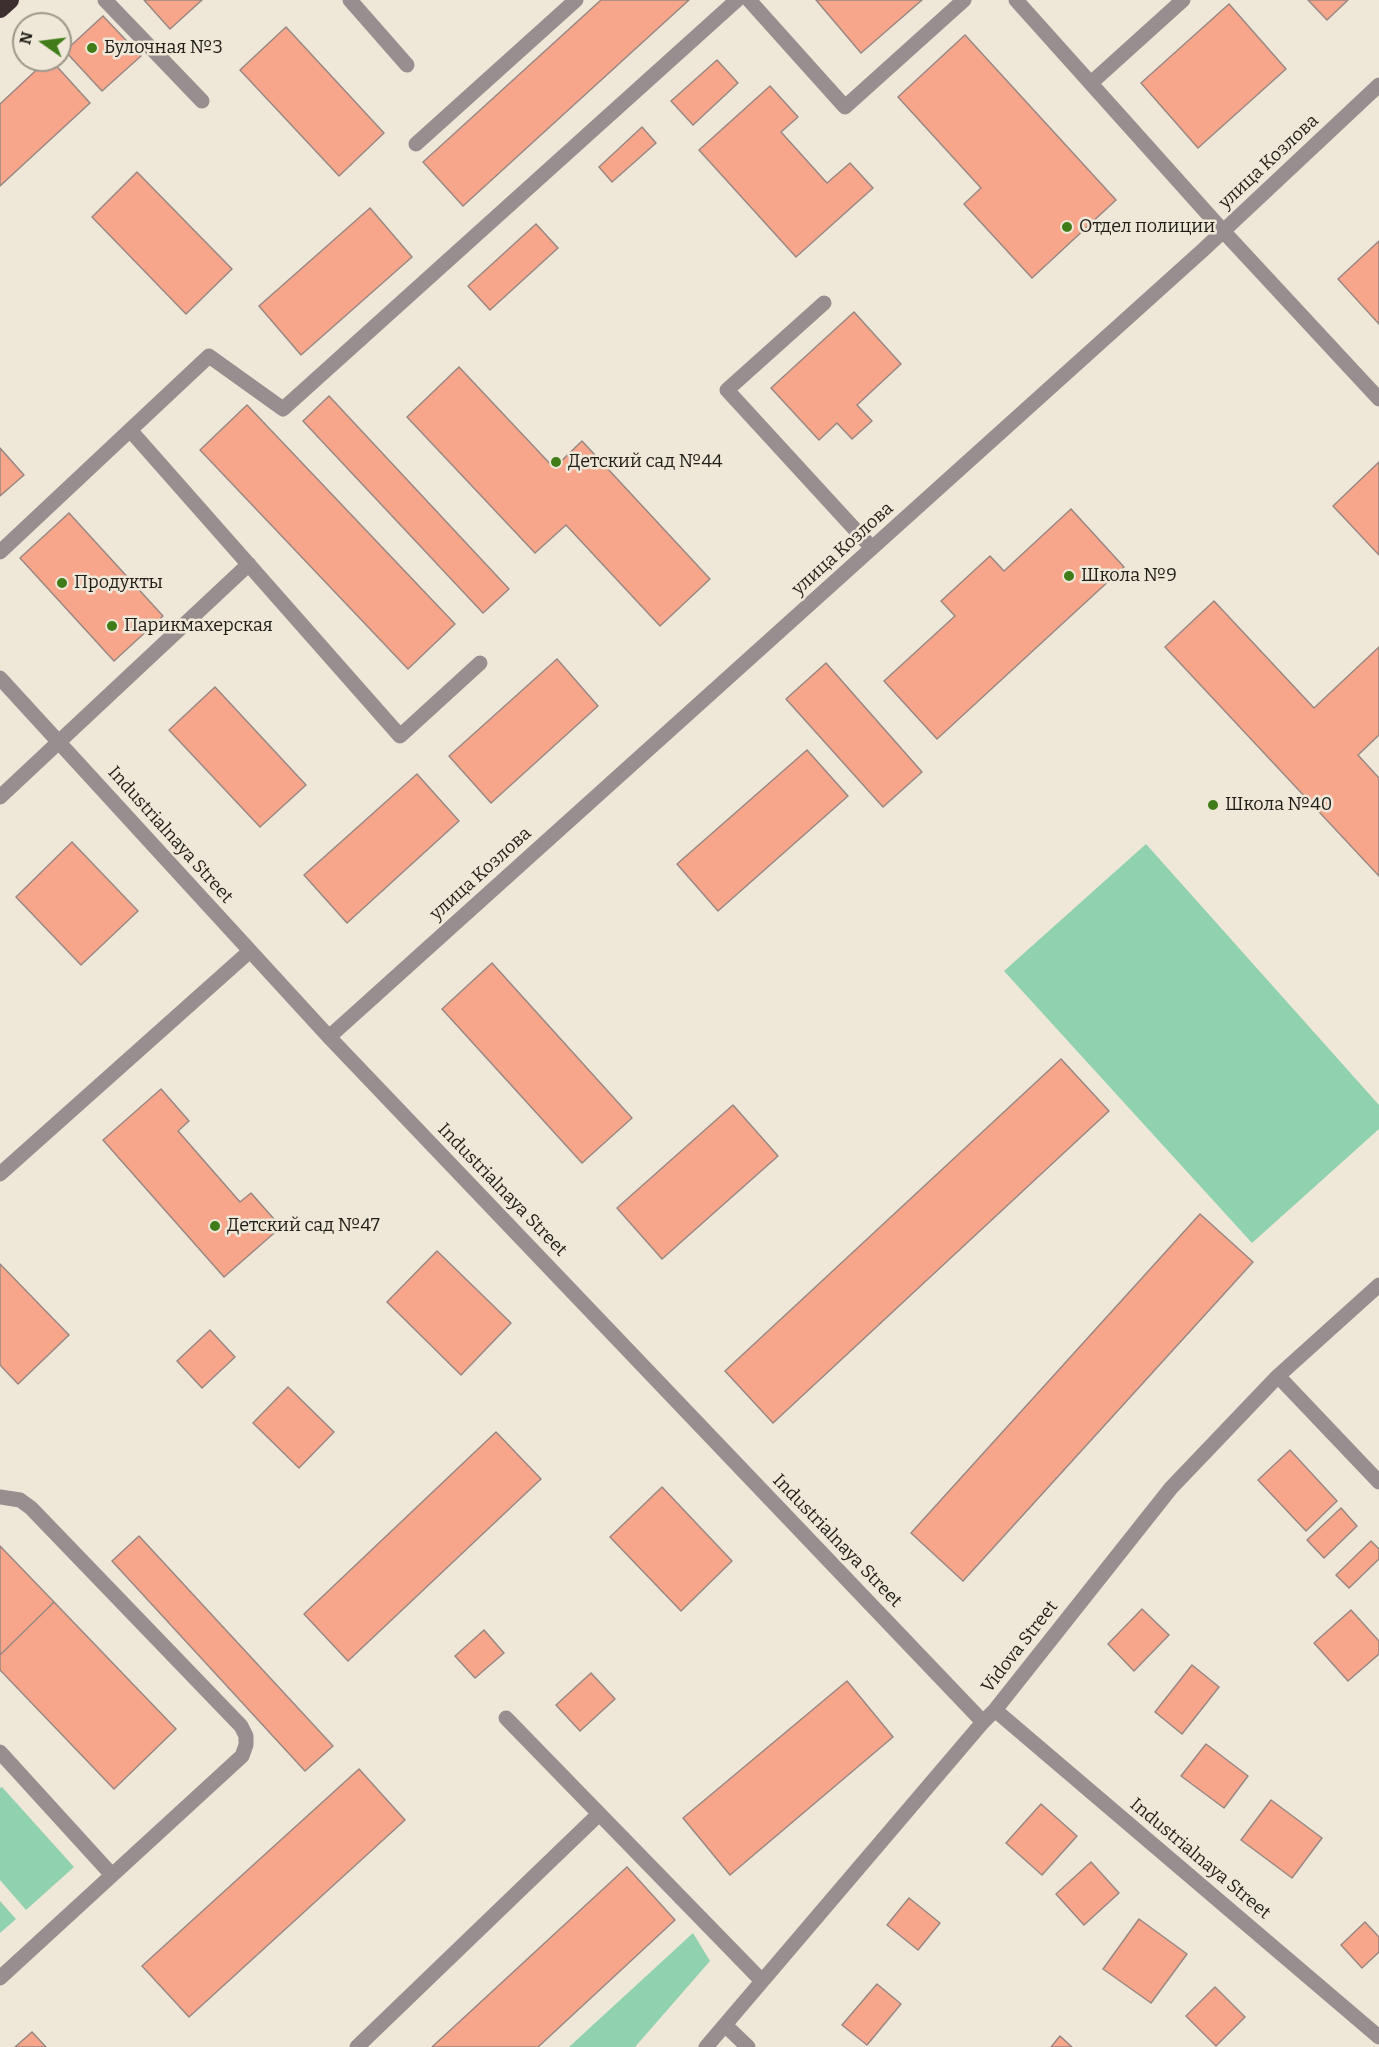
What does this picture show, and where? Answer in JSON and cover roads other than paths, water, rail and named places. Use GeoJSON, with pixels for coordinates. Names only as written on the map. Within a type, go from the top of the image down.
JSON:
{"type":"FeatureCollection","features":[{"type":"Feature","properties":{"kind":"highway"},"geometry":{"type":"LineString","coordinates":[[0,9],[10,0]]}},
{"type":"Feature","properties":{"kind":"street"},"geometry":{"type":"LineString","coordinates":[[105,0],[202,101]]}},
{"type":"Feature","properties":{"kind":"street"},"geometry":{"type":"LineString","coordinates":[[350,0],[407,65]]}},
{"type":"Feature","properties":{"kind":"street"},"geometry":{"type":"LineString","coordinates":[[416,144],[576,0]]}},
{"type":"Feature","properties":{"kind":"street"},"geometry":{"type":"LineString","coordinates":[[0,552],[209,356],[283,409],[737,0]]}},
{"type":"Feature","properties":{"kind":"street"},"geometry":{"type":"LineString","coordinates":[[749,0],[845,107],[964,0]]}},
{"type":"Feature","properties":{"kind":"street"},"geometry":{"type":"LineString","coordinates":[[1016,0],[1224,232],[1379,399]]}},
{"type":"Feature","properties":{"kind":"street"},"geometry":{"type":"LineString","coordinates":[[1090,83],[1183,0]]}},
{"type":"Feature","properties":{"kind":"street","name":"улица Козлова"},"geometry":{"type":"LineString","coordinates":[[329,1037],[1224,232],[1379,85]]}},
{"type":"Feature","properties":{"kind":"street"},"geometry":{"type":"LineString","coordinates":[[824,303],[727,390],[872,548]]}},
{"type":"Feature","properties":{"kind":"street"},"geometry":{"type":"LineString","coordinates":[[130,430],[400,736],[480,663]]}},
{"type":"Feature","properties":{"kind":"street"},"geometry":{"type":"LineString","coordinates":[[0,797],[249,564]]}},
{"type":"Feature","properties":{"kind":"street","name":"Industrialnaya Street"},"geometry":{"type":"LineString","coordinates":[[0,678],[329,1037],[983,1722]]}},
{"type":"Feature","properties":{"kind":"street"},"geometry":{"type":"LineString","coordinates":[[0,1174],[250,951]]}},
{"type":"Feature","properties":{"kind":"street","name":"Vidova Street"},"geometry":{"type":"LineString","coordinates":[[706,2047],[995,1710],[1171,1488],[1278,1376],[1379,1285]]}},
{"type":"Feature","properties":{"kind":"street"},"geometry":{"type":"LineString","coordinates":[[1278,1376],[1379,1482]]}},
{"type":"Feature","properties":{"kind":"street"},"geometry":{"type":"LineString","coordinates":[[0,1497],[20,1500],[31,1508],[241,1726],[246,1736],[242,1756],[0,1978]]}},
{"type":"Feature","properties":{"kind":"street","name":"Industrialnaya Street"},"geometry":{"type":"LineString","coordinates":[[995,1710],[1379,2037]]}},
{"type":"Feature","properties":{"kind":"street"},"geometry":{"type":"LineString","coordinates":[[506,1718],[762,1981]]}},
{"type":"Feature","properties":{"kind":"street"},"geometry":{"type":"LineString","coordinates":[[0,1752],[112,1875]]}},
{"type":"Feature","properties":{"kind":"street"},"geometry":{"type":"LineString","coordinates":[[357,2047],[599,1814]]}},
{"type":"Feature","properties":{"kind":"street"},"geometry":{"type":"LineString","coordinates":[[725,2025],[748,2047]]}},
{"type":"Feature","properties":{"kind":"place","name":"Булочная №3"},"geometry":{"type":"Point","coordinates":[92,48]}},
{"type":"Feature","properties":{"kind":"place","name":"Отдел полиции"},"geometry":{"type":"Point","coordinates":[1067,227]}},
{"type":"Feature","properties":{"kind":"place","name":"Детский сад №44"},"geometry":{"type":"Point","coordinates":[556,462]}},
{"type":"Feature","properties":{"kind":"place","name":"Школа №9"},"geometry":{"type":"Point","coordinates":[1069,576]}},
{"type":"Feature","properties":{"kind":"place","name":"Продукты"},"geometry":{"type":"Point","coordinates":[62,583]}},
{"type":"Feature","properties":{"kind":"place","name":"Парикмахерская"},"geometry":{"type":"Point","coordinates":[112,626]}},
{"type":"Feature","properties":{"kind":"place","name":"Школа №40"},"geometry":{"type":"Point","coordinates":[1213,805]}},
{"type":"Feature","properties":{"kind":"place","name":"Детский сад №47"},"geometry":{"type":"Point","coordinates":[215,1226]}}]}
